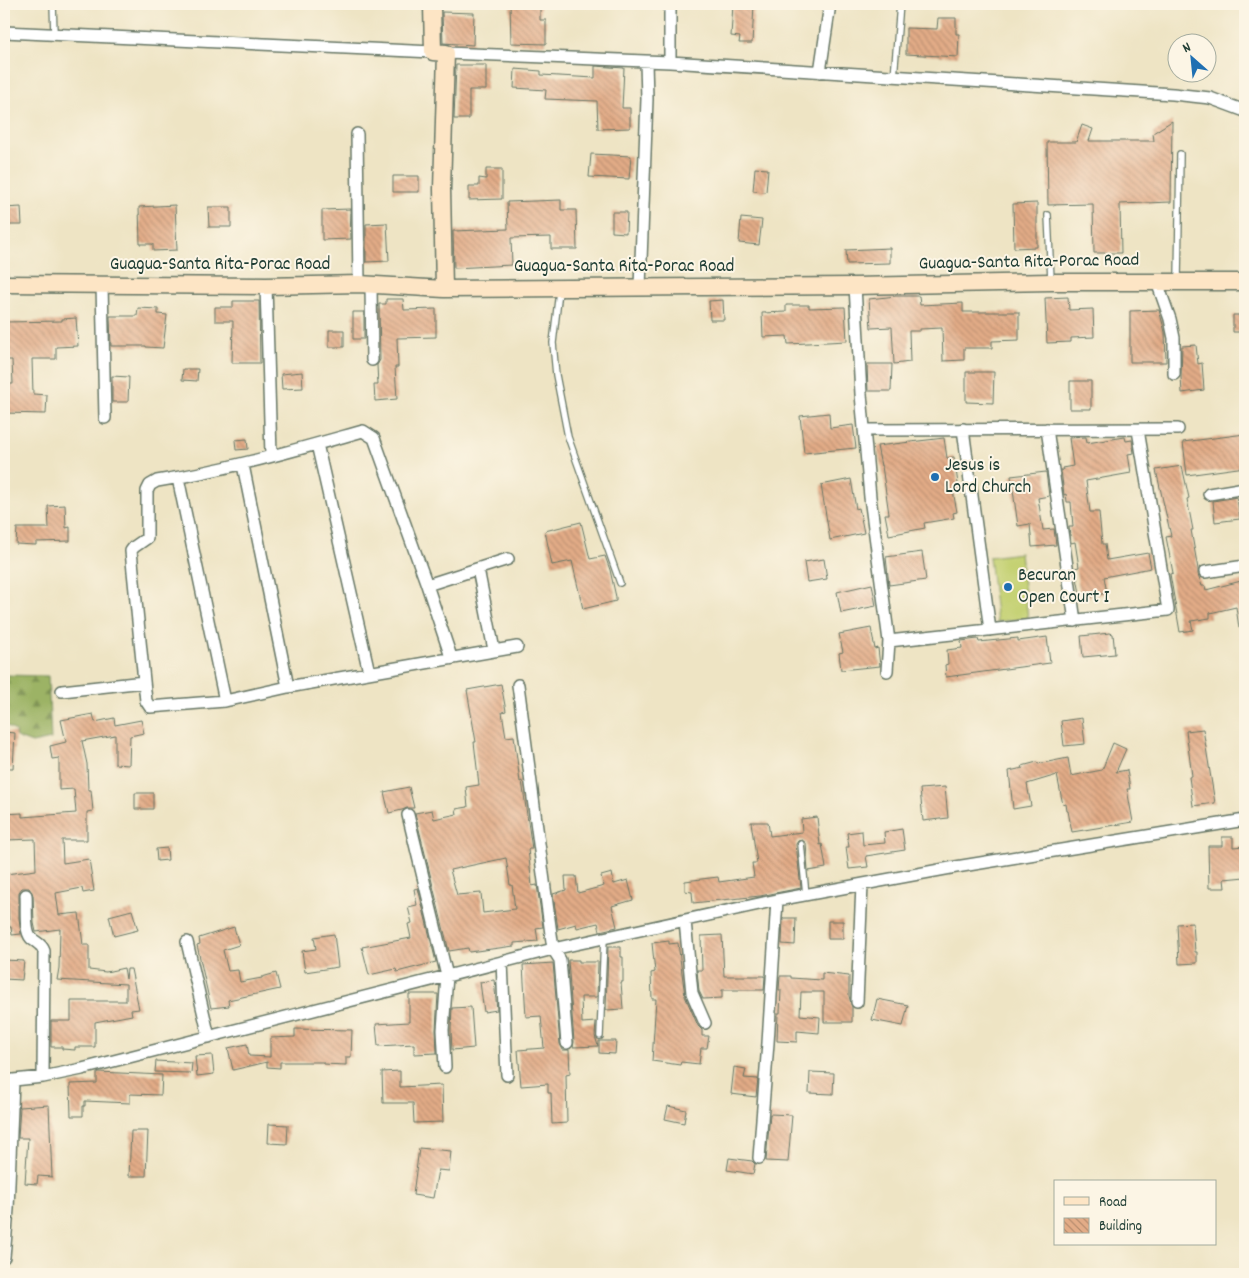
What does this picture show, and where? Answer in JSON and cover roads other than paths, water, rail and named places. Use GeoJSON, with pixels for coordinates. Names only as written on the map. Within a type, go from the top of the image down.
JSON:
{"type":"FeatureCollection","features":[{"type":"Feature","properties":{"kind":"main road"},"geometry":{"type":"LineString","coordinates":[[432,4],[440,53],[444,289]]}},
{"type":"Feature","properties":{"kind":"main road","name":"Guagua-Santa Rita-Porac Road"},"geometry":{"type":"LineString","coordinates":[[4,280],[102,285],[266,286],[365,284],[444,289],[856,286],[1051,282],[1245,282]]}},
{"type":"Feature","properties":{"kind":"street"},"geometry":{"type":"LineString","coordinates":[[670,4],[670,62]]}},
{"type":"Feature","properties":{"kind":"street"},"geometry":{"type":"LineString","coordinates":[[820,72],[830,4]]}},
{"type":"Feature","properties":{"kind":"street"},"geometry":{"type":"LineString","coordinates":[[4,32],[670,62],[1173,94],[1210,98],[1245,111]]}},
{"type":"Feature","properties":{"kind":"street"},"geometry":{"type":"LineString","coordinates":[[640,287],[647,99],[646,62]]}},
{"type":"Feature","properties":{"kind":"street"},"geometry":{"type":"LineString","coordinates":[[357,134],[365,284],[372,360]]}},
{"type":"Feature","properties":{"kind":"street"},"geometry":{"type":"LineString","coordinates":[[1157,282],[1170,319],[1174,338],[1174,374]]}},
{"type":"Feature","properties":{"kind":"street"},"geometry":{"type":"LineString","coordinates":[[102,285],[105,418]]}},
{"type":"Feature","properties":{"kind":"street"},"geometry":{"type":"LineString","coordinates":[[266,286],[271,455]]}},
{"type":"Feature","properties":{"kind":"street"},"geometry":{"type":"LineString","coordinates":[[856,286],[864,430],[870,497],[888,641],[887,671]]}},
{"type":"Feature","properties":{"kind":"street"},"geometry":{"type":"LineString","coordinates":[[963,429],[990,630]]}},
{"type":"Feature","properties":{"kind":"street"},"geometry":{"type":"LineString","coordinates":[[1047,429],[1075,621]]}},
{"type":"Feature","properties":{"kind":"street"},"geometry":{"type":"LineString","coordinates":[[864,430],[1178,429]]}},
{"type":"Feature","properties":{"kind":"street"},"geometry":{"type":"LineString","coordinates":[[888,641],[1168,610],[1138,430]]}},
{"type":"Feature","properties":{"kind":"street"},"geometry":{"type":"LineString","coordinates":[[450,657],[427,586],[374,438],[363,431],[271,455],[243,465],[158,481],[150,485],[147,490],[147,538],[131,551],[146,701],[150,707],[225,701],[288,687],[450,657],[517,647]]}},
{"type":"Feature","properties":{"kind":"street"},"geometry":{"type":"LineString","coordinates":[[317,444],[369,672]]}},
{"type":"Feature","properties":{"kind":"street"},"geometry":{"type":"LineString","coordinates":[[243,465],[288,687]]}},
{"type":"Feature","properties":{"kind":"street"},"geometry":{"type":"LineString","coordinates":[[178,478],[225,701]]}},
{"type":"Feature","properties":{"kind":"street"},"geometry":{"type":"LineString","coordinates":[[1209,494],[1245,488]]}},
{"type":"Feature","properties":{"kind":"street"},"geometry":{"type":"LineString","coordinates":[[427,586],[508,559]]}},
{"type":"Feature","properties":{"kind":"street"},"geometry":{"type":"LineString","coordinates":[[1205,572],[1245,566]]}},
{"type":"Feature","properties":{"kind":"street"},"geometry":{"type":"LineString","coordinates":[[478,569],[494,650]]}},
{"type":"Feature","properties":{"kind":"street"},"geometry":{"type":"LineString","coordinates":[[62,691],[144,682]]}},
{"type":"Feature","properties":{"kind":"street"},"geometry":{"type":"LineString","coordinates":[[518,685],[553,948],[560,960],[567,1043]]}},
{"type":"Feature","properties":{"kind":"street"},"geometry":{"type":"LineString","coordinates":[[408,815],[447,976],[443,1030],[445,1068]]}},
{"type":"Feature","properties":{"kind":"street"},"geometry":{"type":"LineString","coordinates":[[4,1257],[8,1209],[8,1081],[43,1077],[82,1069],[553,948],[776,900],[956,867],[1245,820]]}},
{"type":"Feature","properties":{"kind":"street"},"geometry":{"type":"LineString","coordinates":[[857,1002],[862,885]]}},
{"type":"Feature","properties":{"kind":"street"},"geometry":{"type":"LineString","coordinates":[[26,895],[29,937],[42,945],[44,951],[43,1077]]}},
{"type":"Feature","properties":{"kind":"street"},"geometry":{"type":"LineString","coordinates":[[759,1158],[776,900]]}},
{"type":"Feature","properties":{"kind":"street"},"geometry":{"type":"LineString","coordinates":[[684,921],[692,993],[705,1023]]}},
{"type":"Feature","properties":{"kind":"street"},"geometry":{"type":"LineString","coordinates":[[186,942],[209,1037]]}},
{"type":"Feature","properties":{"kind":"street"},"geometry":{"type":"LineString","coordinates":[[502,962],[508,1075]]}},
{"type":"Feature","properties":{"kind":"lane"},"geometry":{"type":"LineString","coordinates":[[53,4],[54,34]]}},
{"type":"Feature","properties":{"kind":"lane"},"geometry":{"type":"LineString","coordinates":[[894,77],[900,4]]}},
{"type":"Feature","properties":{"kind":"lane"},"geometry":{"type":"LineString","coordinates":[[1178,282],[1180,154]]}},
{"type":"Feature","properties":{"kind":"lane"},"geometry":{"type":"LineString","coordinates":[[1048,215],[1051,282]]}},
{"type":"Feature","properties":{"kind":"lane"},"geometry":{"type":"LineString","coordinates":[[560,287],[553,343],[556,375],[568,437],[620,583]]}},
{"type":"Feature","properties":{"kind":"lane"},"geometry":{"type":"LineString","coordinates":[[801,844],[806,895]]}},
{"type":"Feature","properties":{"kind":"lane"},"geometry":{"type":"LineString","coordinates":[[600,1036],[604,938]]}},
{"type":"Feature","properties":{"kind":"place","name":"Jesus is Lord Church"},"geometry":{"type":"Point","coordinates":[935,477]}},
{"type":"Feature","properties":{"kind":"place","name":"Becuran Open Court I"},"geometry":{"type":"Point","coordinates":[1008,587]}}]}
